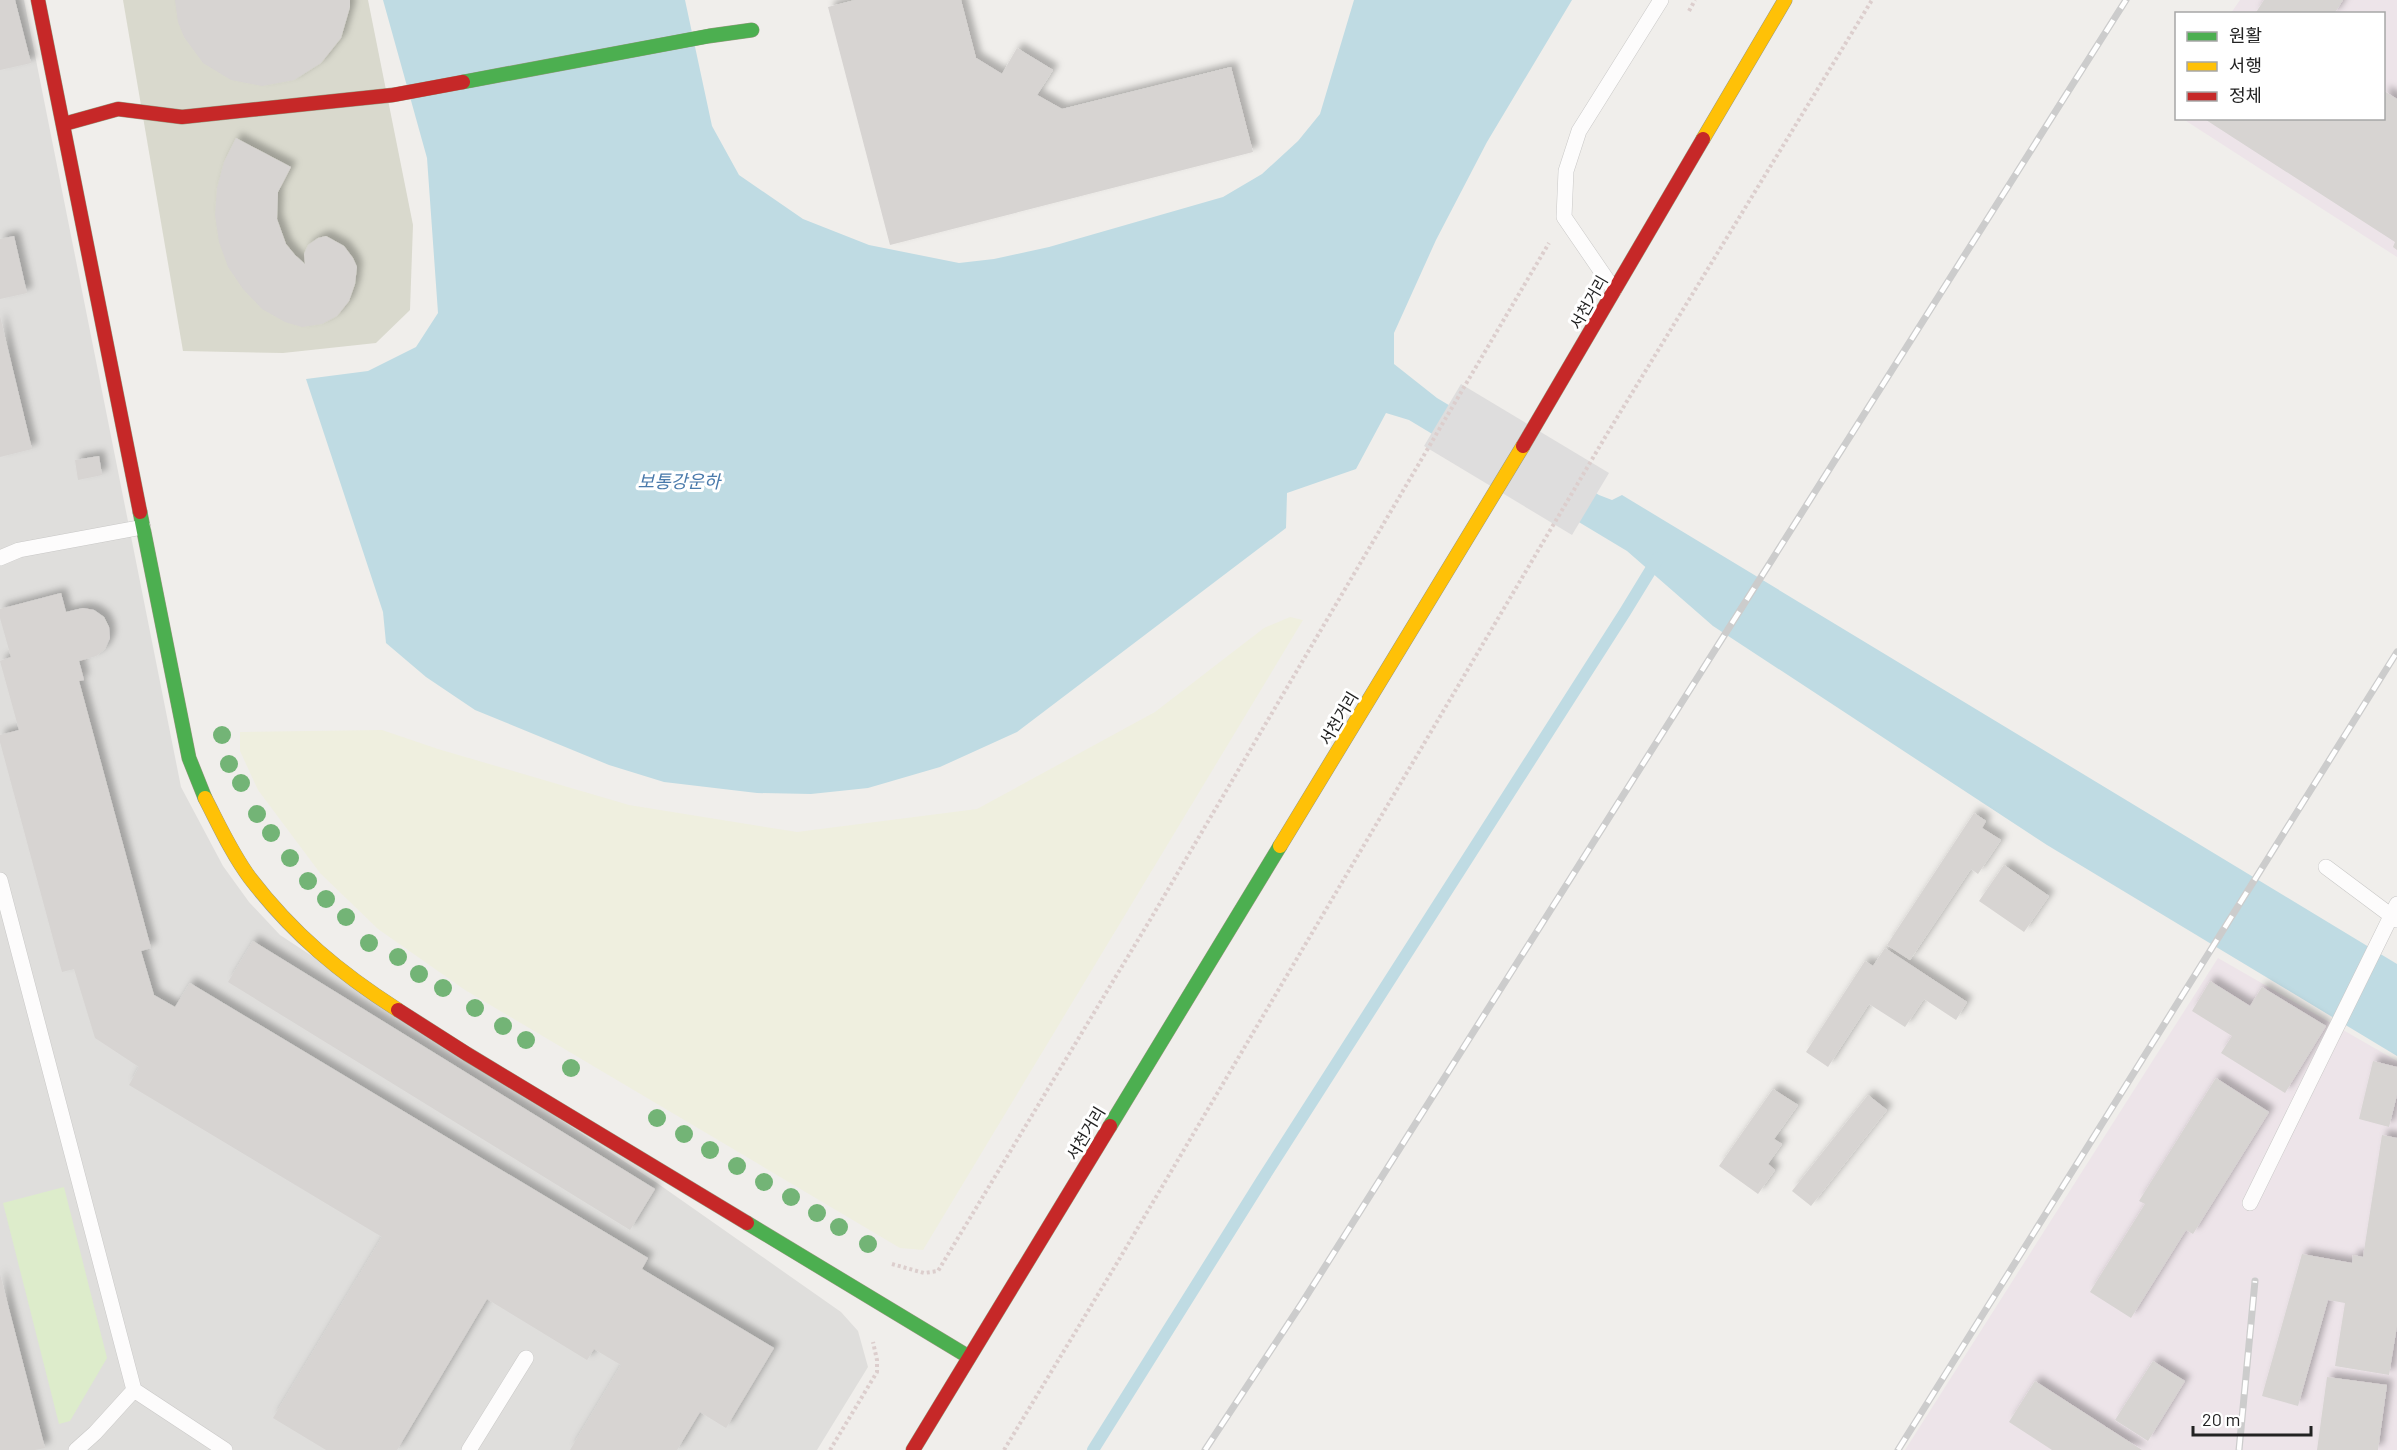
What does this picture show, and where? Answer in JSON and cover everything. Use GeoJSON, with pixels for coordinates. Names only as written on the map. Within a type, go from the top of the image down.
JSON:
{"type":"FeatureCollection","features":[{"type":"Feature","properties":{"kind":"street"},"geometry":{"type":"LineString","coordinates":[[38,0],[189,758],[228,843],[250,878],[310,945],[353,981],[466,1054],[969,1357]]}},
{"type":"Feature","properties":{"kind":"street","name":"서천거리"},"geometry":{"type":"LineString","coordinates":[[913,1450],[1497,490],[1785,0]]}},
{"type":"Feature","properties":{"kind":"street"},"geometry":{"type":"LineString","coordinates":[[64,124],[118,109],[182,117],[393,94],[752,30]]}},
{"type":"Feature","properties":{"kind":"lane"},"geometry":{"type":"LineString","coordinates":[[1614,290],[1564,217],[1566,171],[1579,131],[1660,0]]}},
{"type":"Feature","properties":{"kind":"lane"},"geometry":{"type":"LineString","coordinates":[[0,558],[19,550],[143,527]]}},
{"type":"Feature","properties":{"kind":"lane"},"geometry":{"type":"LineString","coordinates":[[2250,1203],[2395,913],[2326,867]]}},
{"type":"Feature","properties":{"kind":"lane"},"geometry":{"type":"LineString","coordinates":[[0,880],[134,1390],[225,1450]]}},
{"type":"Feature","properties":{"kind":"lane"},"geometry":{"type":"LineString","coordinates":[[469,1450],[526,1358]]}},
{"type":"Feature","properties":{"kind":"lane"},"geometry":{"type":"LineString","coordinates":[[76,1450],[95,1433],[134,1390]]}},
{"type":"Feature","properties":{"kind":"path"},"geometry":{"type":"LineString","coordinates":[[1004,1450],[1117,1263],[1553,524],[1872,0]]}},
{"type":"Feature","properties":{"kind":"path"},"geometry":{"type":"LineString","coordinates":[[891,1263],[924,1273],[938,1271],[1150,920],[1464,387]]}},
{"type":"Feature","properties":{"kind":"path"},"geometry":{"type":"LineString","coordinates":[[830,1450],[877,1372]]}},
{"type":"Feature","properties":{"kind":"shaded area"},"geometry":{"type":"Polygon","coordinates":[[[0,0],[24,0],[181,787],[223,866],[249,902],[280,935],[657,1183],[841,1312],[858,1331],[868,1367],[817,1450],[0,1450],[0,0]]]}},
{"type":"Feature","properties":{"kind":"shaded area"},"geometry":{"type":"Polygon","coordinates":[[[123,0],[368,0],[413,225],[410,310],[376,343],[283,353],[183,351],[123,0]]]}},
{"type":"Feature","properties":{"kind":"shaded area"},"geometry":{"type":"Polygon","coordinates":[[[2240,0],[2397,0],[2397,257],[2185,120],[2385,120],[2385,12],[2232,12],[2240,0]]]}},
{"type":"Feature","properties":{"kind":"shaded area"},"geometry":{"type":"Polygon","coordinates":[[[2218,958],[2397,1061],[2397,1450],[1905,1450],[2218,958]]]}},
{"type":"Feature","properties":{"kind":"green space"},"geometry":{"type":"Polygon","coordinates":[[[1290,617],[1303,620],[923,1250],[900,1248],[465,990],[378,929],[320,873],[258,790],[240,751],[240,732],[382,730],[438,749],[629,805],[797,832],[977,809],[1155,712],[1264,628],[1290,617]]]}},
{"type":"Feature","properties":{"kind":"green space"},"geometry":{"type":"Polygon","coordinates":[[[64,1187],[107,1358],[70,1421],[59,1424],[3,1203],[64,1187]]]}},
{"type":"Feature","properties":{"kind":"water","name":"보통강운하"},"geometry":{"type":"Polygon","coordinates":[[[383,0],[685,0],[712,126],[739,175],[803,219],[869,245],[959,263],[994,259],[1049,247],[1223,197],[1262,174],[1298,141],[1320,114],[1354,0],[1572,0],[1487,142],[1436,240],[1394,333],[1394,364],[1437,398],[1599,495],[1612,500],[1622,495],[2397,964],[2397,1056],[2047,845],[1713,626],[1627,551],[1409,420],[1386,413],[1356,469],[1287,493],[1286,528],[1017,732],[940,767],[868,788],[811,794],[757,793],[664,782],[609,765],[475,710],[426,677],[386,643],[383,612],[306,379],[368,371],[416,347],[438,313],[427,158],[383,0]]]}},
{"type":"Feature","properties":{"kind":"pier"},"geometry":{"type":"Polygon","coordinates":[[[1461,384],[1609,473],[1572,535],[1424,446],[1461,384]]]}},
{"type":"Feature","properties":{"kind":"building"},"geometry":{"type":"Polygon","coordinates":[[[0,0],[15,0],[31,63],[0,70],[0,0]]]}},
{"type":"Feature","properties":{"kind":"building"},"geometry":{"type":"Polygon","coordinates":[[[175,0],[350,0],[350,7],[341,38],[321,63],[294,80],[262,86],[231,80],[203,63],[184,37],[178,22],[175,0]]]}},
{"type":"Feature","properties":{"kind":"building"},"geometry":{"type":"Polygon","coordinates":[[[855,0],[961,0],[976,58],[1002,74],[1017,48],[1053,70],[1037,95],[1062,109],[1231,67],[1253,152],[890,245],[828,7],[855,0]]]}},
{"type":"Feature","properties":{"kind":"building"},"geometry":{"type":"Polygon","coordinates":[[[2264,0],[2343,0],[2335,12],[2256,12],[2264,0]]]}},
{"type":"Feature","properties":{"kind":"building"},"geometry":{"type":"Polygon","coordinates":[[[2385,92],[2397,99],[2397,250],[2393,247],[2395,242],[2206,120],[2385,120],[2385,92]]]}},
{"type":"Feature","properties":{"kind":"building"},"geometry":{"type":"Polygon","coordinates":[[[236,138],[291,167],[278,192],[277,219],[286,244],[295,255],[305,264],[304,254],[308,245],[326,236],[344,246],[353,258],[357,267],[355,284],[349,301],[337,316],[322,324],[302,327],[285,322],[262,309],[243,289],[228,267],[219,242],[215,215],[217,188],[224,162],[236,138]]]}},
{"type":"Feature","properties":{"kind":"building"},"geometry":{"type":"Polygon","coordinates":[[[14,236],[27,293],[0,299],[0,239],[14,236]]]}},
{"type":"Feature","properties":{"kind":"building"},"geometry":{"type":"Polygon","coordinates":[[[0,316],[32,449],[0,457],[0,316]]]}},
{"type":"Feature","properties":{"kind":"building"},"geometry":{"type":"Polygon","coordinates":[[[99,456],[102,475],[78,480],[75,460],[99,456]]]}},
{"type":"Feature","properties":{"kind":"building"},"geometry":{"type":"Polygon","coordinates":[[[61,593],[66,612],[83,608],[94,610],[104,617],[109,627],[110,638],[105,649],[96,656],[79,661],[84,680],[79,681],[151,948],[141,951],[154,995],[175,1007],[190,983],[648,1258],[642,1269],[774,1348],[726,1428],[700,1412],[677,1450],[570,1450],[621,1365],[594,1349],[587,1360],[487,1299],[397,1450],[326,1450],[273,1418],[382,1237],[129,1085],[139,1067],[95,1038],[74,969],[62,972],[0,742],[0,735],[19,730],[0,661],[11,657],[0,618],[0,609],[61,593]]]}},
{"type":"Feature","properties":{"kind":"building"},"geometry":{"type":"Polygon","coordinates":[[[1974,813],[1986,821],[1982,828],[2001,840],[1978,874],[1971,869],[1910,960],[1887,945],[1974,813]]]}},
{"type":"Feature","properties":{"kind":"building"},"geometry":{"type":"Polygon","coordinates":[[[2004,865],[2049,896],[2024,932],[1979,901],[2004,865]]]}},
{"type":"Feature","properties":{"kind":"building"},"geometry":{"type":"Polygon","coordinates":[[[253,941],[655,1189],[630,1230],[228,982],[253,941]]]}},
{"type":"Feature","properties":{"kind":"building"},"geometry":{"type":"Polygon","coordinates":[[[1885,948],[1967,1002],[1956,1020],[1924,999],[1905,1027],[1869,1004],[1828,1067],[1806,1052],[1865,961],[1873,966],[1885,948]]]}},
{"type":"Feature","properties":{"kind":"building"},"geometry":{"type":"Polygon","coordinates":[[[2210,981],[2250,1006],[2262,987],[2326,1026],[2285,1093],[2221,1053],[2232,1036],[2192,1011],[2210,981]]]}},
{"type":"Feature","properties":{"kind":"building"},"geometry":{"type":"Polygon","coordinates":[[[2373,1061],[2397,1067],[2397,1095],[2389,1127],[2359,1119],[2373,1061]]]}},
{"type":"Feature","properties":{"kind":"building"},"geometry":{"type":"Polygon","coordinates":[[[2216,1078],[2269,1112],[2193,1234],[2186,1230],[2131,1318],[2090,1292],[2145,1204],[2139,1201],[2216,1078]]]}},
{"type":"Feature","properties":{"kind":"building"},"geometry":{"type":"Polygon","coordinates":[[[1773,1089],[1798,1105],[1774,1139],[1782,1144],[1768,1164],[1775,1170],[1758,1194],[1719,1166],[1773,1089]]]}},
{"type":"Feature","properties":{"kind":"building"},"geometry":{"type":"Polygon","coordinates":[[[1868,1095],[1887,1110],[1811,1206],[1792,1191],[1868,1095]]]}},
{"type":"Feature","properties":{"kind":"building"},"geometry":{"type":"Polygon","coordinates":[[[2382,1135],[2397,1138],[2397,1326],[2389,1375],[2335,1366],[2345,1303],[2328,1300],[2298,1406],[2262,1396],[2302,1254],[2352,1263],[2353,1255],[2363,1257],[2382,1135]]]}},
{"type":"Feature","properties":{"kind":"building"},"geometry":{"type":"Polygon","coordinates":[[[0,1274],[45,1448],[0,1450],[0,1274]]]}},
{"type":"Feature","properties":{"kind":"building"},"geometry":{"type":"Polygon","coordinates":[[[2153,1361],[2185,1381],[2148,1441],[2115,1420],[2153,1361]]]}},
{"type":"Feature","properties":{"kind":"building"},"geometry":{"type":"Polygon","coordinates":[[[2327,1377],[2387,1385],[2378,1450],[2317,1450],[2327,1377]]]}},
{"type":"Feature","properties":{"kind":"building"},"geometry":{"type":"Polygon","coordinates":[[[2035,1381],[2142,1450],[2052,1450],[2009,1422],[2035,1381]]]}},
{"type":"Feature","properties":{"kind":"waterway"},"geometry":{"type":"LineString","coordinates":[[1093,1450],[1658,558]]}},
{"type":"Feature","properties":{"kind":"railway"},"geometry":{"type":"LineString","coordinates":[[1205,1450],[1302,1303],[2126,0]]}},
{"type":"Feature","properties":{"kind":"railway"},"geometry":{"type":"LineString","coordinates":[[1898,1450],[2397,652]]}},
{"type":"Feature","properties":{"kind":"railway"},"geometry":{"type":"LineString","coordinates":[[2239,1450],[2255,1281]]}},
{"type":"Feature","properties":{"kind":"traffic: fast"},"geometry":{"type":"LineString","coordinates":[[463,82],[752,30]]}},
{"type":"Feature","properties":{"kind":"traffic: fast"},"geometry":{"type":"LineString","coordinates":[[140,512],[189,758],[205,798]]}},
{"type":"Feature","properties":{"kind":"traffic: fast"},"geometry":{"type":"LineString","coordinates":[[1110,1126],[1280,846]]}},
{"type":"Feature","properties":{"kind":"traffic: fast"},"geometry":{"type":"LineString","coordinates":[[747,1223],[969,1357]]}},
{"type":"Feature","properties":{"kind":"traffic: slow"},"geometry":{"type":"LineString","coordinates":[[1703,139],[1785,0]]}},
{"type":"Feature","properties":{"kind":"traffic: slow"},"geometry":{"type":"LineString","coordinates":[[1280,846],[1523,446]]}},
{"type":"Feature","properties":{"kind":"traffic: slow"},"geometry":{"type":"LineString","coordinates":[[205,798],[243,869],[283,917],[337,967],[398,1010]]}},
{"type":"Feature","properties":{"kind":"traffic: jam"},"geometry":{"type":"LineString","coordinates":[[38,0],[140,512]]}},
{"type":"Feature","properties":{"kind":"traffic: jam"},"geometry":{"type":"LineString","coordinates":[[64,124],[118,109],[182,117],[393,95],[463,82]]}},
{"type":"Feature","properties":{"kind":"traffic: jam"},"geometry":{"type":"LineString","coordinates":[[1523,446],[1703,139]]}},
{"type":"Feature","properties":{"kind":"traffic: jam"},"geometry":{"type":"LineString","coordinates":[[398,1010],[747,1223]]}},
{"type":"Feature","properties":{"kind":"traffic: jam"},"geometry":{"type":"LineString","coordinates":[[913,1450],[1110,1126]]}}]}
